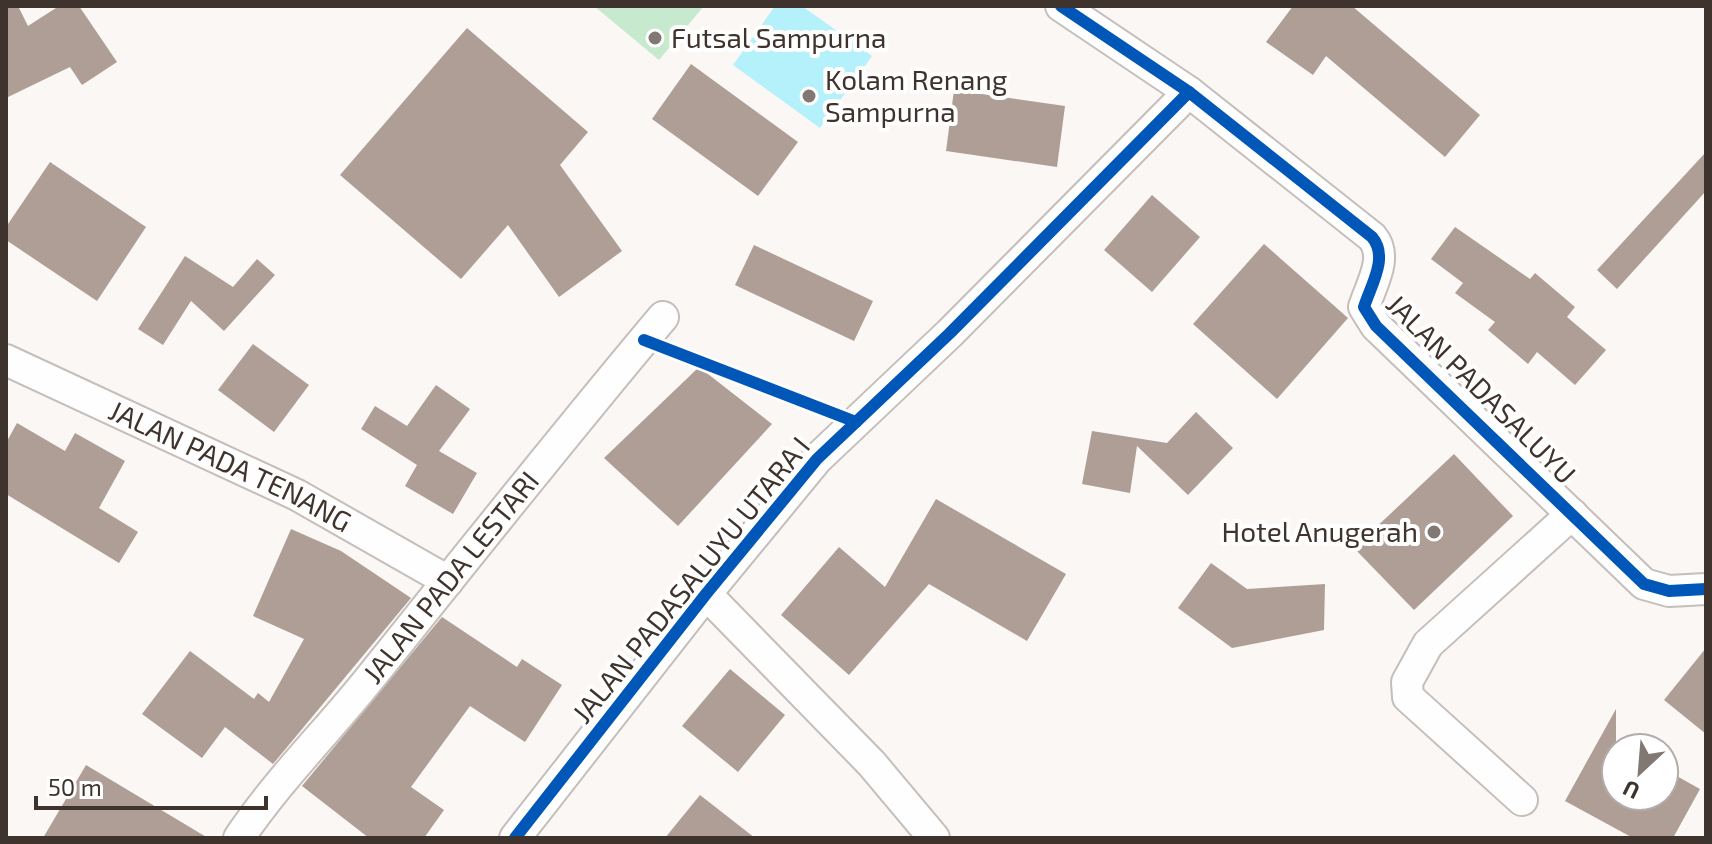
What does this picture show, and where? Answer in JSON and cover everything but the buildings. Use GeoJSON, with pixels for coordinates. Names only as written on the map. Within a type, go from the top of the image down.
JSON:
{"type":"FeatureCollection","features":[{"type":"Feature","properties":{"kind":"street","name":"JALAN PADASALUYU"},"geometry":{"type":"LineString","coordinates":[[1061,6],[1189,92],[1372,237],[1380,246],[1380,260],[1364,307],[1376,326],[1644,584],[1669,591],[1706,589]]}},
{"type":"Feature","properties":{"kind":"street","name":"JALAN PADASALUYU UTARA I"},"geometry":{"type":"LineString","coordinates":[[515,838],[706,594],[817,459],[950,333],[1189,92]]}},
{"type":"Feature","properties":{"kind":"street","name":"JALAN PADA LESTARI"},"geometry":{"type":"LineString","coordinates":[[239,838],[263,802],[327,731],[663,317]]}},
{"type":"Feature","properties":{"kind":"street","name":"JALAN PADA TENANG"},"geometry":{"type":"LineString","coordinates":[[6,360],[297,495],[448,581]]}},
{"type":"Feature","properties":{"kind":"street"},"geometry":{"type":"LineString","coordinates":[[1522,800],[1408,697],[1407,682],[1428,644],[1572,514]]}},
{"type":"Feature","properties":{"kind":"street"},"geometry":{"type":"LineString","coordinates":[[706,594],[872,764],[934,838]]}},
{"type":"Feature","properties":{"kind":"green space","name":"Futsal Sampurna"},"geometry":{"type":"Polygon","coordinates":[[[594,6],[704,6],[659,60],[594,6]]]}},
{"type":"Feature","properties":{"kind":"water","name":"Kolam Renang Sampurna"},"geometry":{"type":"Polygon","coordinates":[[[775,6],[802,6],[872,56],[820,128],[733,65],[775,6]]]}},
{"type":"Feature","properties":{"kind":"cycle path"},"geometry":{"type":"LineString","coordinates":[[1061,6],[1189,92],[1372,237],[1377,245],[1379,262],[1364,307],[1376,326],[1644,584],[1669,591],[1706,589]]}},
{"type":"Feature","properties":{"kind":"cycle path"},"geometry":{"type":"LineString","coordinates":[[515,838],[706,594],[817,459],[950,333],[1189,92]]}},
{"type":"Feature","properties":{"kind":"cycle path"},"geometry":{"type":"LineString","coordinates":[[644,340],[856,422]]}},
{"type":"Feature","properties":{"kind":"place","name":"Futsal Sampurna"},"geometry":{"type":"Point","coordinates":[655,38]}},
{"type":"Feature","properties":{"kind":"place","name":"Kolam Renang Sampurna"},"geometry":{"type":"Point","coordinates":[809,96]}},
{"type":"Feature","properties":{"kind":"place","name":"Hotel Anugerah"},"geometry":{"type":"Point","coordinates":[1434,532]}}]}
